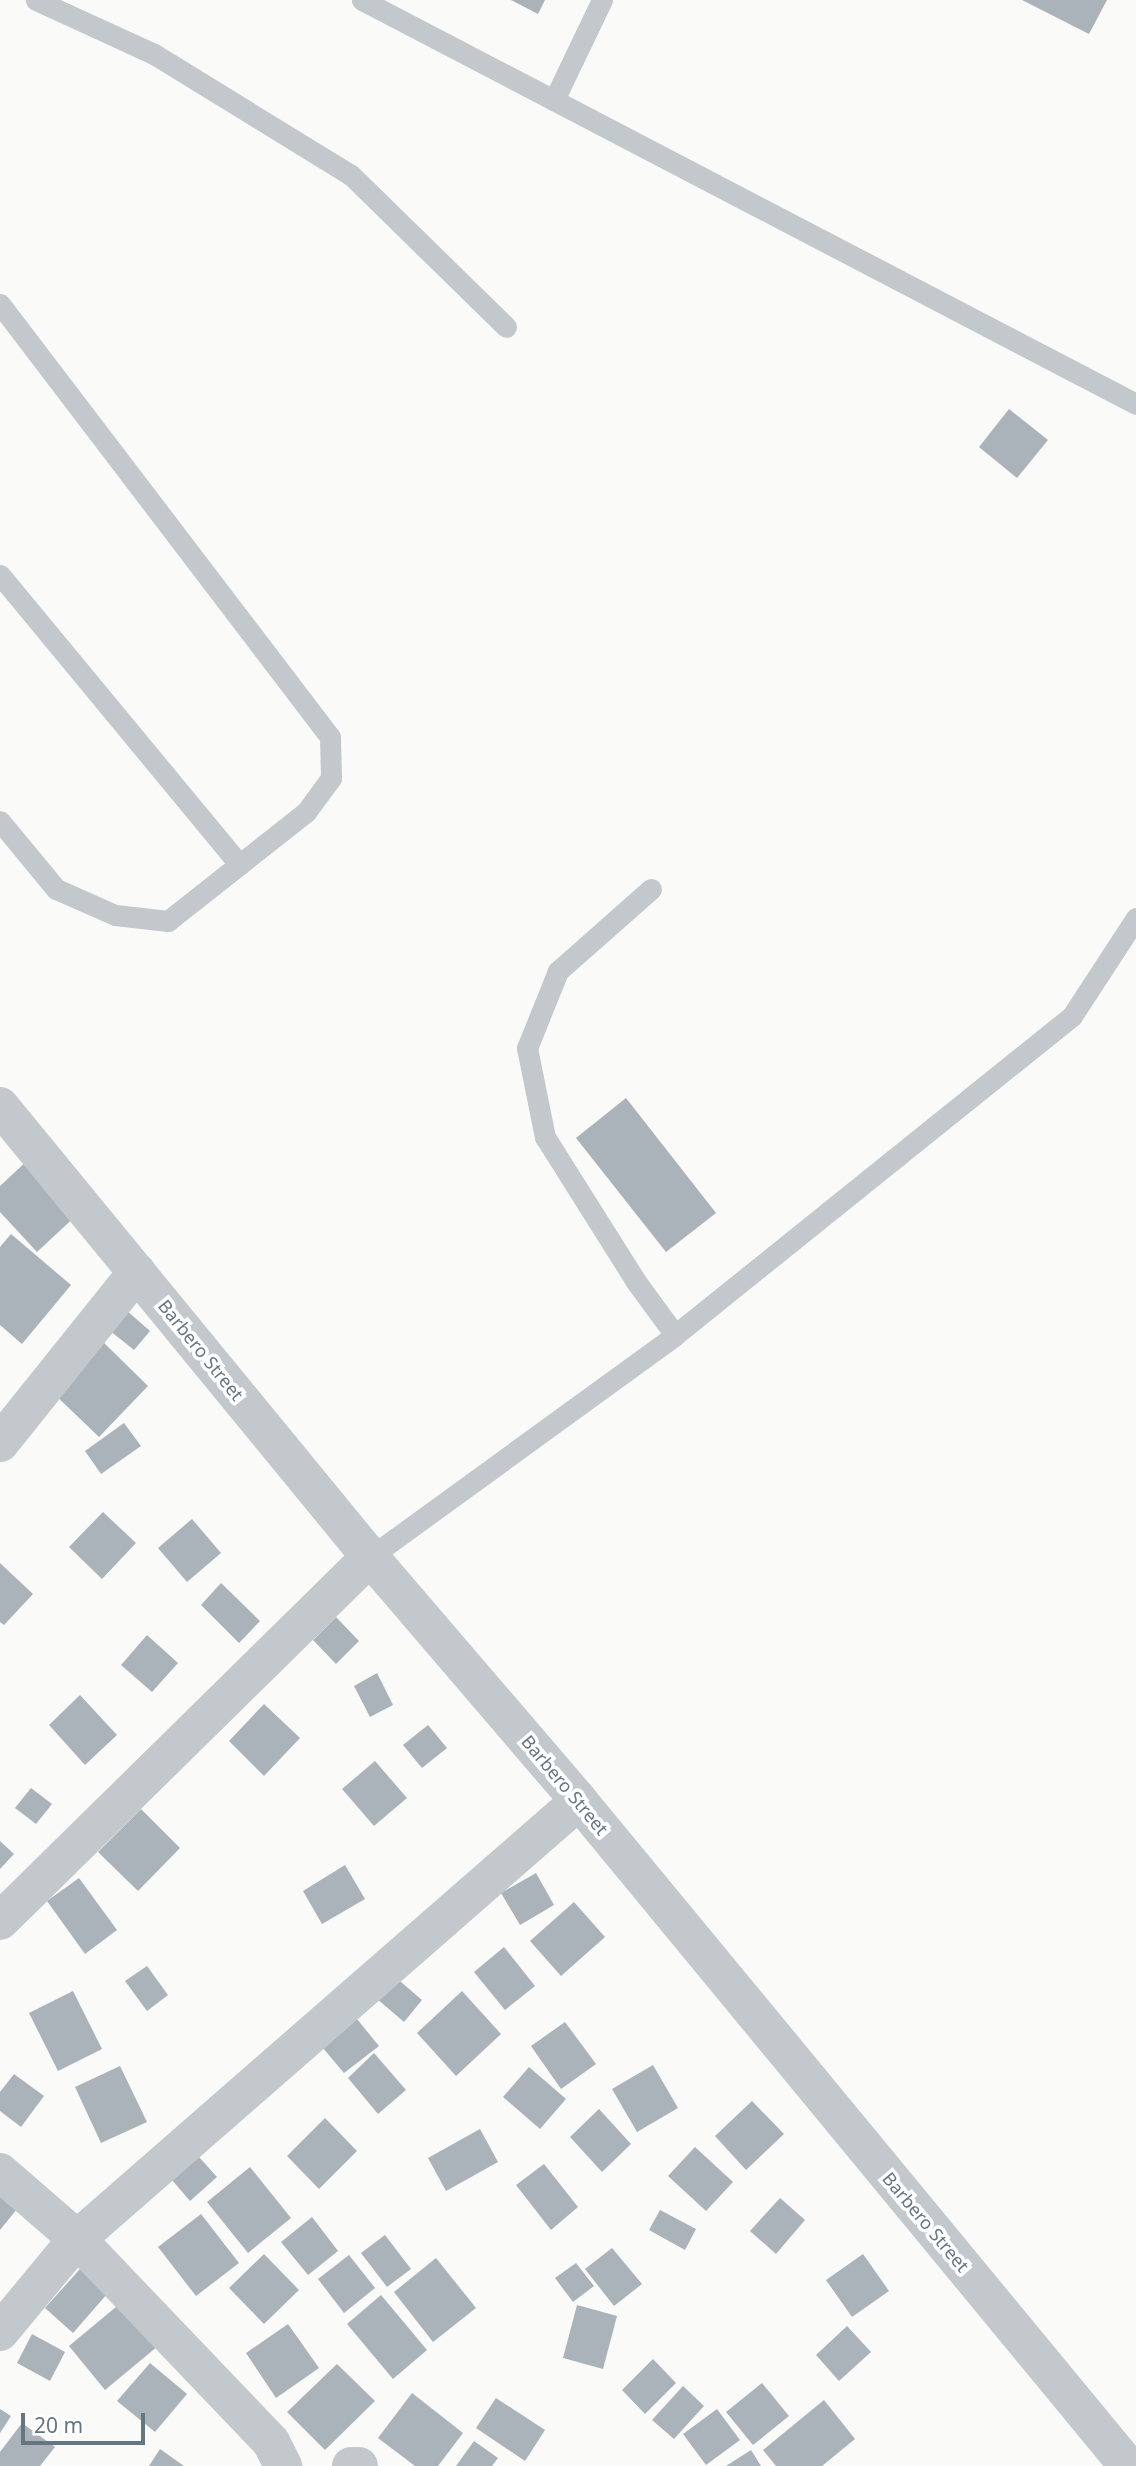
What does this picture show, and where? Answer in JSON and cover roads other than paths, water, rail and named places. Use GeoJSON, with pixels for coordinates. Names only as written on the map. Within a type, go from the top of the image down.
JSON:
{"type":"FeatureCollection","features":[{"type":"Feature","properties":{"kind":"street","name":"Barbero Street"},"geometry":{"type":"LineString","coordinates":[[6,1127],[137,1272],[370,1557],[579,1801],[1121,2463]]}},
{"type":"Feature","properties":{"kind":"street"},"geometry":{"type":"LineString","coordinates":[[0,1443],[137,1272]]}},
{"type":"Feature","properties":{"kind":"street"},"geometry":{"type":"LineString","coordinates":[[0,1921],[370,1557]]}},
{"type":"Feature","properties":{"kind":"street"},"geometry":{"type":"LineString","coordinates":[[0,2332],[77,2239],[579,1801]]}},
{"type":"Feature","properties":{"kind":"street"},"geometry":{"type":"LineString","coordinates":[[0,2172],[77,2239],[271,2442],[283,2466]]}},
{"type":"Feature","properties":{"kind":"street"},"geometry":{"type":"LineString","coordinates":[[351,2466],[359,2466]]}},
{"type":"Feature","properties":{"kind":"lane"},"geometry":{"type":"LineString","coordinates":[[36,0],[154,54],[351,175],[506,327]]}},
{"type":"Feature","properties":{"kind":"lane"},"geometry":{"type":"LineString","coordinates":[[362,0],[1136,404]]}},
{"type":"Feature","properties":{"kind":"lane"},"geometry":{"type":"LineString","coordinates":[[554,100],[602,0]]}},
{"type":"Feature","properties":{"kind":"lane"},"geometry":{"type":"LineString","coordinates":[[0,304],[330,737],[331,778],[306,812],[168,921],[116,915],[56,889],[0,821]]}},
{"type":"Feature","properties":{"kind":"lane"},"geometry":{"type":"LineString","coordinates":[[0,575],[240,865]]}},
{"type":"Feature","properties":{"kind":"lane"},"geometry":{"type":"LineString","coordinates":[[650,889],[558,971],[527,1048],[545,1138],[637,1283],[675,1335]]}},
{"type":"Feature","properties":{"kind":"lane"},"geometry":{"type":"LineString","coordinates":[[370,1557],[675,1335],[1072,1016],[1136,918]]}}]}
